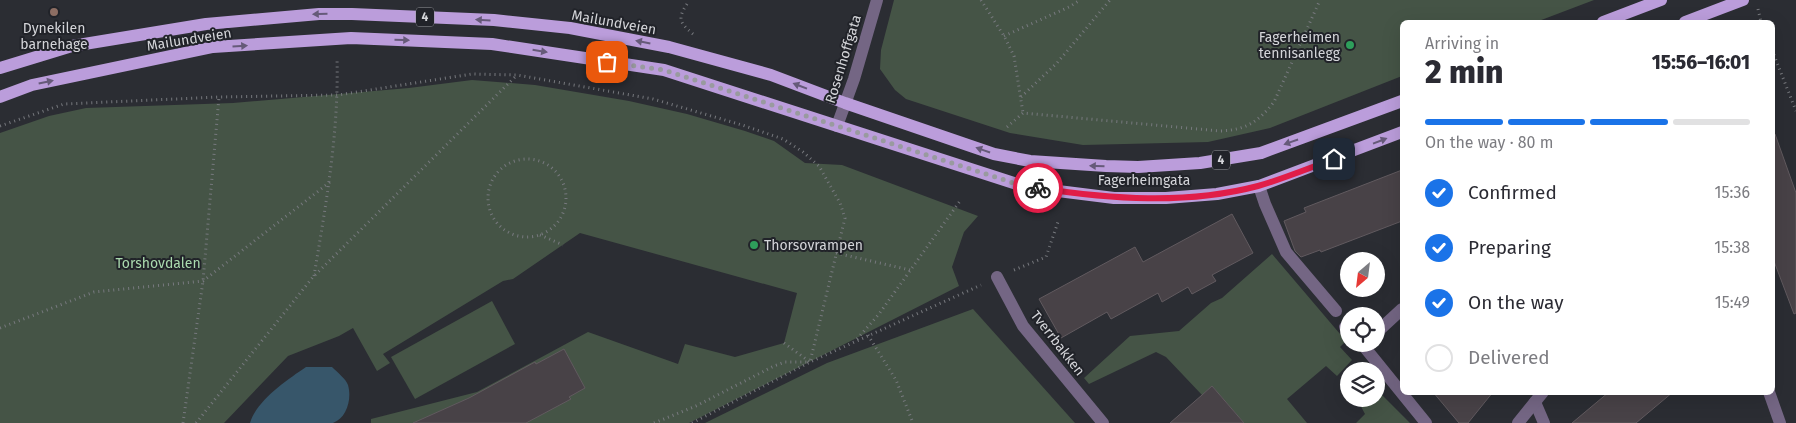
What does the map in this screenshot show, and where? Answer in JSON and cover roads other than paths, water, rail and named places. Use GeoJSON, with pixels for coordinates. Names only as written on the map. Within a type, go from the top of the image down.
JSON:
{"type":"FeatureCollection","features":[{"type":"Feature","properties":{"kind":"main road"},"geometry":{"type":"LineString","coordinates":[[1608,20],[1661,0]]}},
{"type":"Feature","properties":{"kind":"main road"},"geometry":{"type":"LineString","coordinates":[[1690,20],[1743,0]]}},
{"type":"Feature","properties":{"kind":"main road","name":"Mailundveien"},"geometry":{"type":"LineString","coordinates":[[0,68],[72,46],[206,24],[319,14],[494,20],[570,28],[669,47],[771,75],[845,103],[994,154],[1030,161],[1072,165],[1138,167],[1200,164],[1261,153],[1400,102]]}},
{"type":"Feature","properties":{"kind":"main road","name":"Mailundveien"},"geometry":{"type":"LineString","coordinates":[[0,97],[32,85],[213,48],[351,38],[492,44],[664,70],[1026,187]]}},
{"type":"Feature","properties":{"kind":"main road","name":"Fagerheimgata"},"geometry":{"type":"LineString","coordinates":[[1026,187],[1114,198],[1166,198],[1217,194],[1259,186],[1400,133]]}},
{"type":"Feature","properties":{"kind":"street","name":"Rosenhoffgata"},"geometry":{"type":"LineString","coordinates":[[837,126],[877,0]]}},
{"type":"Feature","properties":{"kind":"street"},"geometry":{"type":"LineString","coordinates":[[1259,186],[1286,252],[1336,311]]}},
{"type":"Feature","properties":{"kind":"street","name":"Tverrbakken"},"geometry":{"type":"LineString","coordinates":[[997,277],[1023,326],[1102,423]]}},
{"type":"Feature","properties":{"kind":"street"},"geometry":{"type":"LineString","coordinates":[[1385,325],[1400,311]]}},
{"type":"Feature","properties":{"kind":"street"},"geometry":{"type":"LineString","coordinates":[[1369,352],[1400,390]]}},
{"type":"Feature","properties":{"kind":"street"},"geometry":{"type":"LineString","coordinates":[[1404,395],[1426,423]]}},
{"type":"Feature","properties":{"kind":"street"},"geometry":{"type":"LineString","coordinates":[[1770,395],[1780,423]]}},
{"type":"Feature","properties":{"kind":"street"},"geometry":{"type":"LineString","coordinates":[[1518,423],[1539,397]]}},
{"type":"Feature","properties":{"kind":"street"},"geometry":{"type":"LineString","coordinates":[[1539,397],[1544,423]]}},
{"type":"Feature","properties":{"kind":"water"},"geometry":{"type":"Polygon","coordinates":[[[306,367],[332,367],[348,385],[349,402],[345,412],[338,421],[333,423],[250,423],[259,406],[266,399],[282,384],[306,367]]]}},
{"type":"Feature","properties":{"kind":"place","name":"Dynekilen barnehage"},"geometry":{"type":"Point","coordinates":[54,12]}},
{"type":"Feature","properties":{"kind":"place","name":"Fagerheimen tennisanlegg"},"geometry":{"type":"Point","coordinates":[1350,45]}},
{"type":"Feature","properties":{"kind":"place","name":"Thorsovrampen"},"geometry":{"type":"Point","coordinates":[754,245]}},
{"type":"Feature","properties":{"kind":"park label","name":"Torshovdalen"},"geometry":{"type":"Point","coordinates":[158,263]}}]}
